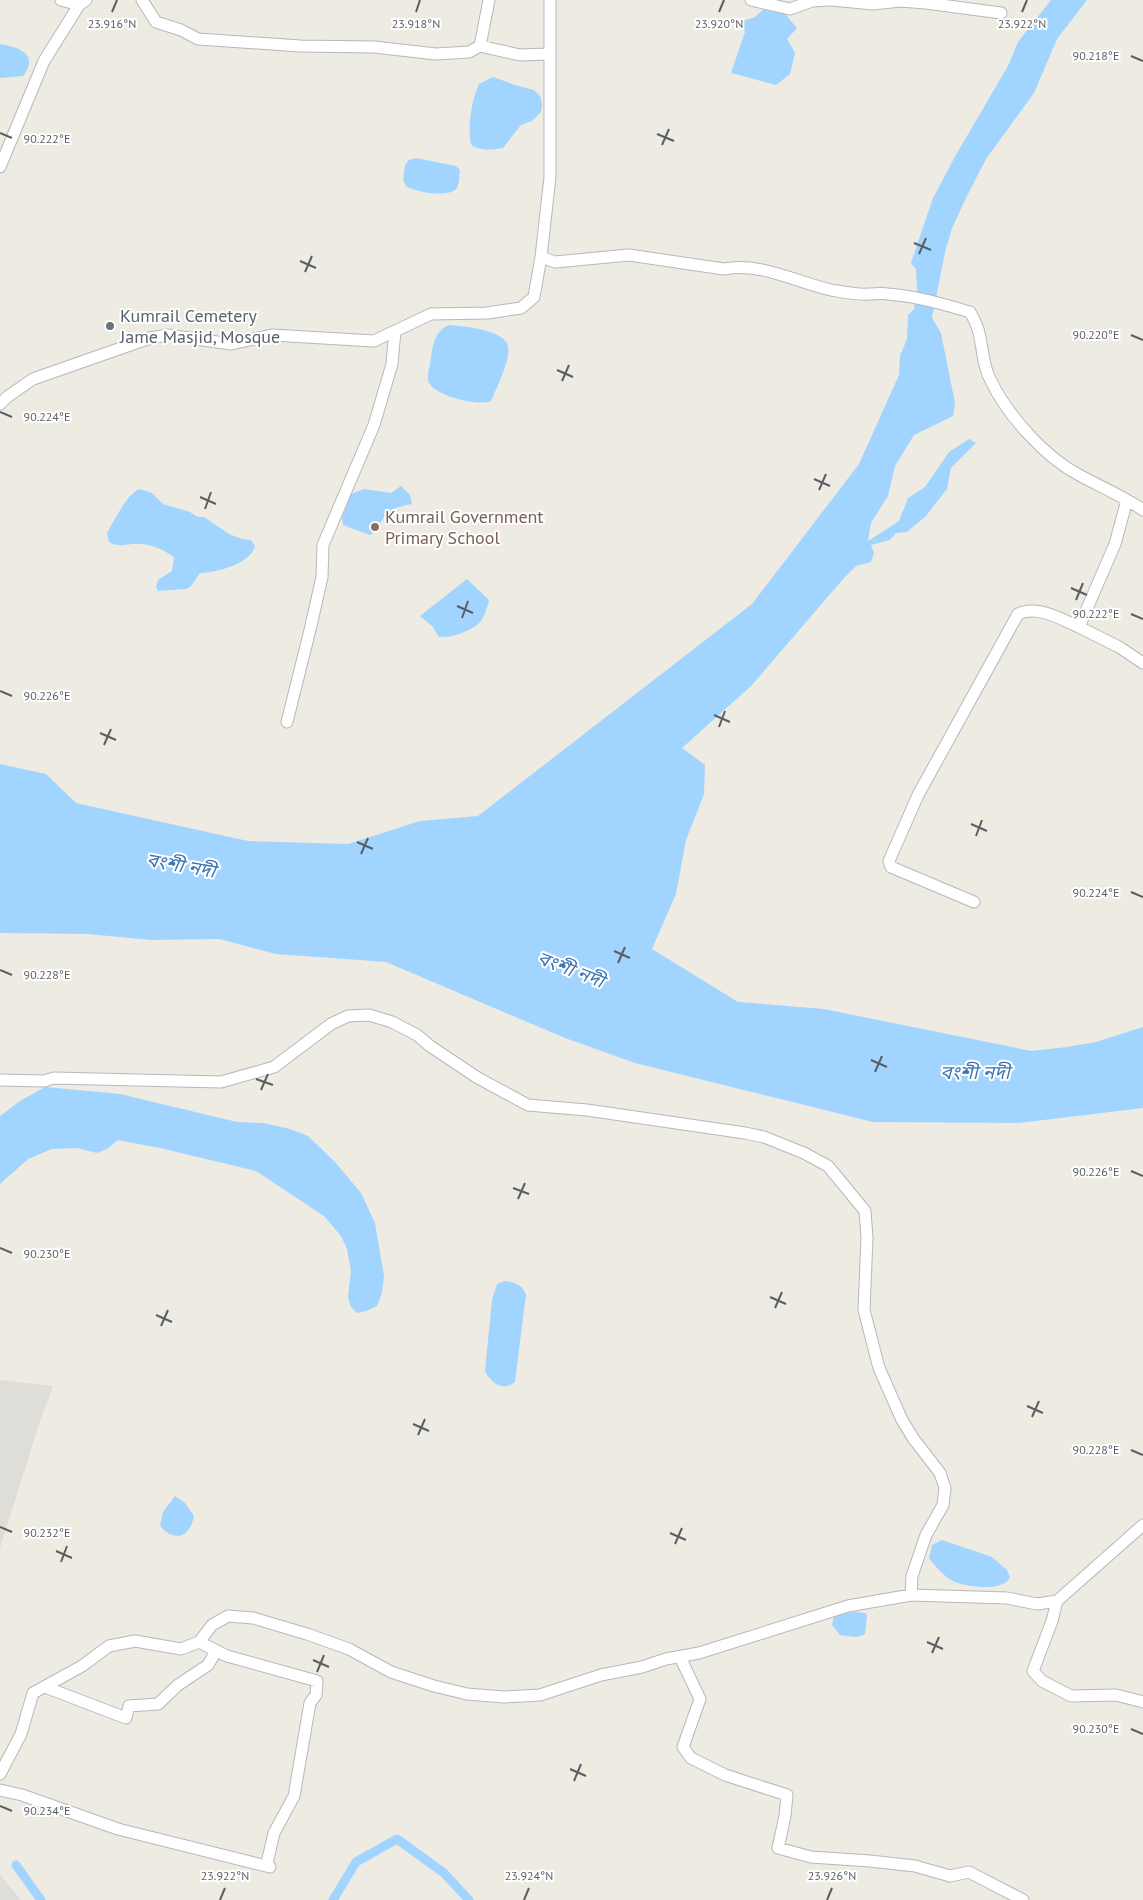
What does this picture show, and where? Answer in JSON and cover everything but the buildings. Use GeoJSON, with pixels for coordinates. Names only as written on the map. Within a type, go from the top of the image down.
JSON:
{"type":"FeatureCollection","features":[{"type":"Feature","properties":{"kind":"street"},"geometry":{"type":"LineString","coordinates":[[0,167],[44,61],[82,3],[61,0]]}},
{"type":"Feature","properties":{"kind":"street"},"geometry":{"type":"LineString","coordinates":[[142,0],[156,22],[181,30],[198,39],[300,46],[374,48],[436,54],[469,52],[480,46],[520,55],[549,54]]}},
{"type":"Feature","properties":{"kind":"street"},"geometry":{"type":"LineString","coordinates":[[480,46],[488,0]]}},
{"type":"Feature","properties":{"kind":"street"},"geometry":{"type":"LineString","coordinates":[[0,404],[7,396],[33,379],[150,338],[168,335],[231,344],[272,335],[374,341],[431,314],[487,313],[521,308],[534,297],[541,256],[550,177],[550,0]]}},
{"type":"Feature","properties":{"kind":"street"},"geometry":{"type":"LineString","coordinates":[[751,0],[790,9],[812,1],[831,0],[873,4],[900,1],[1001,13]]}},
{"type":"Feature","properties":{"kind":"street"},"geometry":{"type":"LineString","coordinates":[[541,256],[555,262],[629,255],[724,270],[735,267],[762,270],[832,290],[902,295],[935,301],[970,312],[978,329],[983,357],[990,380],[1010,412],[1055,460],[1143,510]]}},
{"type":"Feature","properties":{"kind":"street"},"geometry":{"type":"LineString","coordinates":[[287,722],[322,577],[323,546],[374,425],[392,364],[394,331]]}},
{"type":"Feature","properties":{"kind":"street"},"geometry":{"type":"LineString","coordinates":[[1079,627],[1114,544],[1127,500]]}},
{"type":"Feature","properties":{"kind":"street"},"geometry":{"type":"LineString","coordinates":[[974,902],[891,867],[889,861],[918,795],[1018,614],[1026,610],[1039,612],[1079,627],[1119,647],[1143,663]]}},
{"type":"Feature","properties":{"kind":"street"},"geometry":{"type":"LineString","coordinates":[[0,1080],[44,1081],[54,1078],[221,1082],[274,1067],[331,1024],[348,1016],[369,1015],[396,1023],[417,1034],[430,1046],[478,1078],[528,1105],[587,1110],[745,1133],[764,1137],[804,1153],[828,1166],[865,1211],[867,1238],[864,1310],[879,1368],[902,1420],[913,1438],[940,1473],[945,1488],[942,1505],[926,1535],[912,1576],[911,1595]]}},
{"type":"Feature","properties":{"kind":"street"},"geometry":{"type":"LineString","coordinates":[[0,1774],[20,1734],[33,1694],[82,1666],[109,1646],[136,1641],[181,1649],[200,1642],[212,1625],[228,1616],[252,1618],[349,1649],[391,1672],[434,1686],[467,1694],[504,1697],[540,1695],[601,1675],[699,1653],[848,1606],[911,1595],[1007,1598],[1037,1604],[1057,1600],[1143,1524]]}},
{"type":"Feature","properties":{"kind":"street"},"geometry":{"type":"LineString","coordinates":[[1057,1600],[1052,1621],[1033,1671],[1042,1680],[1071,1696],[1116,1694],[1143,1702]]}},
{"type":"Feature","properties":{"kind":"street"},"geometry":{"type":"LineString","coordinates":[[0,1790],[22,1795],[118,1828],[270,1868],[267,1863],[274,1832],[294,1796],[310,1703],[316,1695],[317,1681],[227,1656],[200,1642]]}},
{"type":"Feature","properties":{"kind":"street"},"geometry":{"type":"LineString","coordinates":[[45,1687],[126,1718],[129,1706],[158,1704],[178,1685],[208,1665],[216,1651]]}},
{"type":"Feature","properties":{"kind":"street"},"geometry":{"type":"LineString","coordinates":[[680,1657],[700,1699],[683,1747],[691,1758],[725,1775],[787,1795],[785,1816],[778,1848],[811,1857],[916,1866],[950,1876],[970,1872],[1023,1900]]}},
{"type":"Feature","properties":{"kind":"shaded area"},"geometry":{"type":"Polygon","coordinates":[[[0,1380],[53,1386],[0,1548],[0,1380]]]}},
{"type":"Feature","properties":{"kind":"shaded area"},"geometry":{"type":"Polygon","coordinates":[[[0,1875],[21,1900],[0,1900],[0,1875]]]}},
{"type":"Feature","properties":{"kind":"water","name":"বংশী নদী"},"geometry":{"type":"Polygon","coordinates":[[[1051,0],[1087,0],[1057,39],[1034,93],[986,159],[952,228],[945,252],[932,318],[941,333],[955,403],[953,416],[914,435],[895,466],[888,496],[871,523],[868,541],[899,521],[908,498],[925,487],[949,452],[969,439],[976,443],[951,468],[947,489],[926,516],[907,532],[896,533],[890,540],[871,545],[874,553],[871,562],[856,566],[751,686],[682,748],[705,765],[704,794],[686,840],[676,894],[652,949],[738,1002],[824,1009],[1031,1051],[1096,1042],[1143,1027],[1143,1108],[1019,1123],[873,1122],[635,1063],[565,1038],[386,962],[276,954],[219,939],[151,940],[88,934],[0,933],[0,764],[46,774],[76,803],[248,841],[348,844],[420,821],[478,816],[752,604],[859,464],[899,375],[900,356],[907,339],[908,315],[914,309],[917,290],[916,269],[911,263],[933,198],[1008,66],[1018,42],[1051,0]]]}},
{"type":"Feature","properties":{"kind":"water"},"geometry":{"type":"Polygon","coordinates":[[[764,9],[785,14],[797,28],[787,39],[795,53],[790,74],[776,85],[731,73],[745,32],[739,22],[755,17],[764,9]]]}},
{"type":"Feature","properties":{"kind":"water"},"geometry":{"type":"Polygon","coordinates":[[[0,44],[14,47],[25,53],[28,57],[28,68],[23,76],[0,78],[0,44]]]}},
{"type":"Feature","properties":{"kind":"water"},"geometry":{"type":"Polygon","coordinates":[[[493,77],[534,90],[540,96],[542,104],[541,112],[532,121],[521,125],[503,148],[491,150],[472,146],[470,132],[474,98],[479,84],[493,77]]]}},
{"type":"Feature","properties":{"kind":"water"},"geometry":{"type":"Polygon","coordinates":[[[416,158],[456,166],[460,170],[459,183],[456,189],[452,192],[439,194],[424,192],[406,186],[403,180],[405,165],[409,160],[416,158]]]}},
{"type":"Feature","properties":{"kind":"water"},"geometry":{"type":"Polygon","coordinates":[[[449,325],[464,326],[492,333],[499,336],[508,346],[503,374],[491,401],[466,401],[446,395],[431,385],[428,380],[436,336],[449,325]]]}},
{"type":"Feature","properties":{"kind":"water"},"geometry":{"type":"Polygon","coordinates":[[[401,486],[410,495],[412,504],[390,511],[373,533],[370,535],[343,525],[342,518],[351,494],[364,489],[391,493],[401,486]]]}},
{"type":"Feature","properties":{"kind":"water"},"geometry":{"type":"Polygon","coordinates":[[[140,489],[152,493],[163,504],[190,512],[198,517],[204,517],[229,534],[251,540],[255,546],[252,552],[247,558],[232,566],[200,573],[191,586],[186,589],[158,591],[156,587],[158,580],[172,571],[174,557],[165,551],[149,545],[112,544],[109,542],[107,533],[126,501],[135,491],[140,489]]]}},
{"type":"Feature","properties":{"kind":"water"},"geometry":{"type":"Polygon","coordinates":[[[467,579],[489,600],[483,617],[477,625],[464,632],[449,637],[439,637],[432,626],[420,616],[467,579]]]}},
{"type":"Feature","properties":{"kind":"water"},"geometry":{"type":"Polygon","coordinates":[[[45,1087],[120,1094],[237,1122],[263,1123],[290,1129],[308,1136],[335,1162],[361,1193],[375,1223],[384,1276],[382,1293],[377,1306],[357,1313],[351,1307],[348,1297],[351,1271],[347,1249],[341,1236],[324,1216],[256,1171],[118,1140],[107,1149],[97,1153],[77,1148],[52,1149],[28,1159],[0,1184],[0,1116],[20,1101],[45,1087]]]}},
{"type":"Feature","properties":{"kind":"water"},"geometry":{"type":"Polygon","coordinates":[[[505,1281],[512,1282],[523,1288],[526,1295],[515,1382],[511,1385],[502,1386],[494,1382],[485,1371],[492,1300],[497,1284],[505,1281]]]}},
{"type":"Feature","properties":{"kind":"water"},"geometry":{"type":"Polygon","coordinates":[[[175,1496],[185,1503],[194,1516],[189,1529],[185,1533],[176,1536],[171,1535],[160,1526],[163,1512],[175,1496]]]}},
{"type":"Feature","properties":{"kind":"water"},"geometry":{"type":"Polygon","coordinates":[[[942,1540],[992,1557],[1007,1570],[1010,1577],[1007,1582],[1001,1585],[985,1587],[961,1584],[951,1580],[929,1558],[932,1545],[942,1540]]]}},
{"type":"Feature","properties":{"kind":"water"},"geometry":{"type":"Polygon","coordinates":[[[855,1612],[867,1615],[865,1634],[856,1637],[840,1635],[832,1625],[834,1616],[855,1612]]]}},
{"type":"Feature","properties":{"kind":"waterway"},"geometry":{"type":"LineString","coordinates":[[333,1900],[356,1862],[397,1839],[444,1873],[469,1900]]}},
{"type":"Feature","properties":{"kind":"waterway"},"geometry":{"type":"LineString","coordinates":[[16,1865],[41,1900]]}},
{"type":"Feature","properties":{"kind":"place","name":"Kumrail Cemetery Jame Masjid, Mosque"},"geometry":{"type":"Point","coordinates":[110,326]}},
{"type":"Feature","properties":{"kind":"place","name":"Kumrail Government Primary School"},"geometry":{"type":"Point","coordinates":[375,527]}}]}
